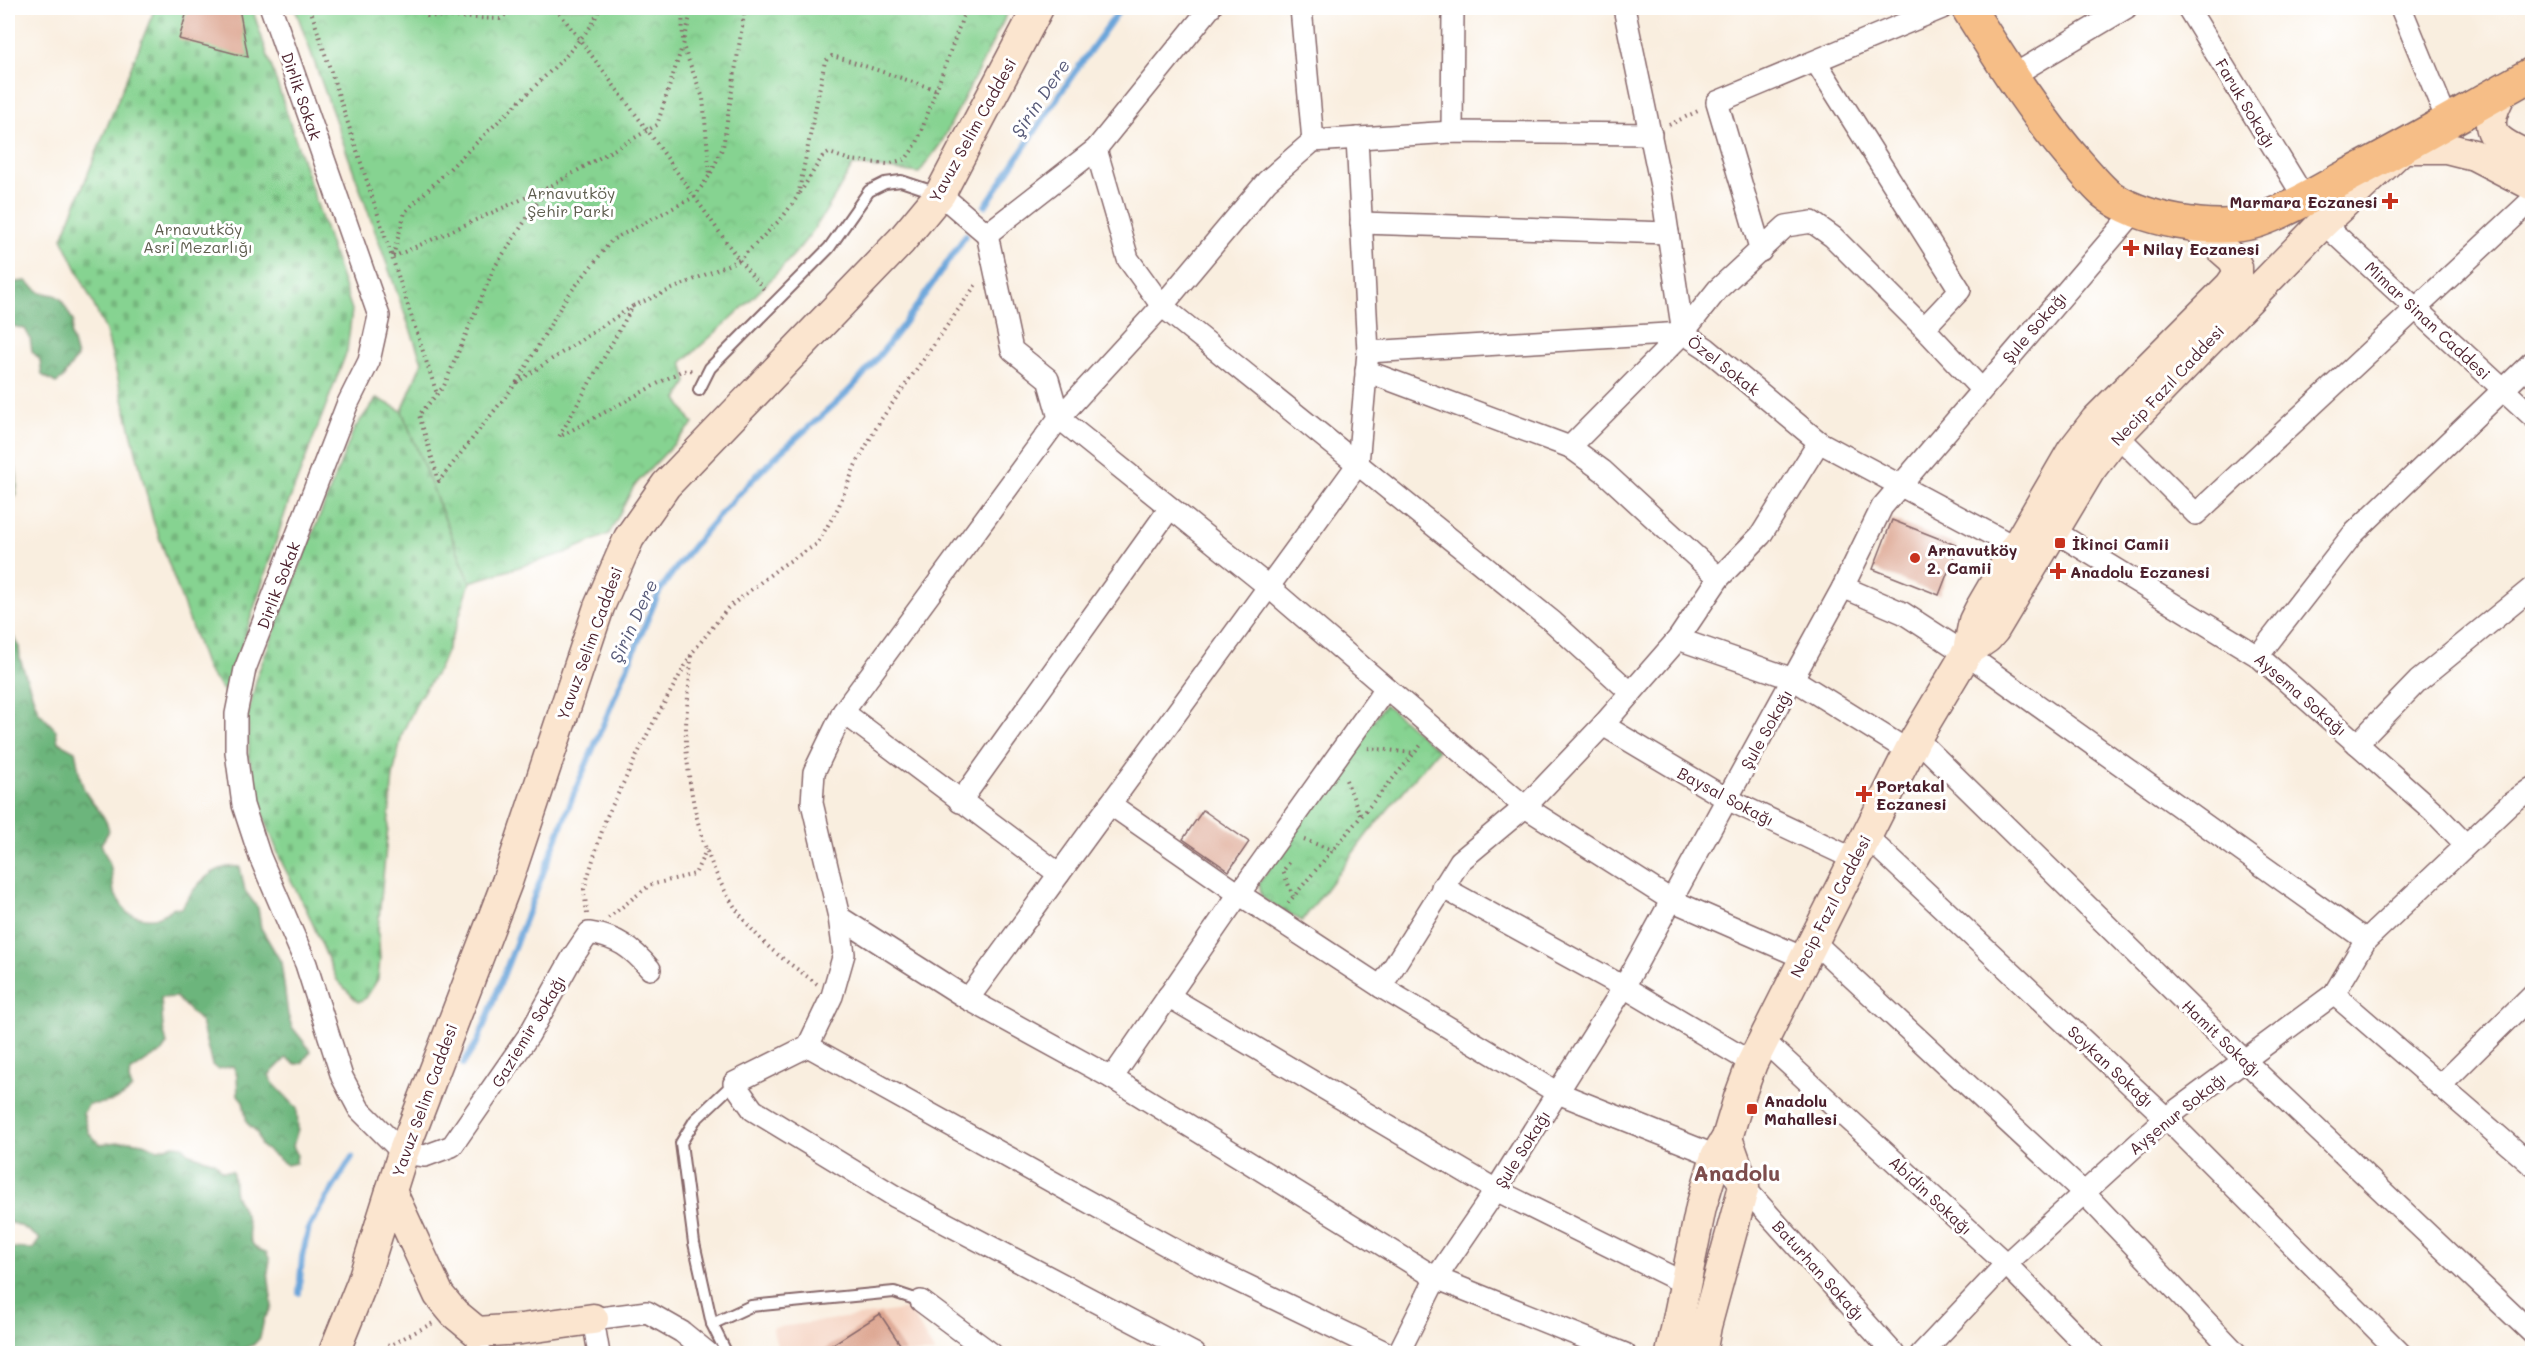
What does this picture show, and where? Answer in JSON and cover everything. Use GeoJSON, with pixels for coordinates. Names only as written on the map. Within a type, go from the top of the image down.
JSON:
{"type":"FeatureCollection","features":[{"type":"Feature","properties":{"kind":"main road","name":"Yavuz Selim Caddesi"},"geometry":{"type":"LineString","coordinates":[[343,1352],[403,1153],[507,882],[599,607],[629,538],[666,485],[901,241],[940,194],[1038,8]]}},
{"type":"Feature","properties":{"kind":"main road"},"geometry":{"type":"LineString","coordinates":[[1968,8],[2059,143],[2104,192],[2136,210],[2178,222],[2229,226],[2314,211],[2447,120],[2532,74]]}},
{"type":"Feature","properties":{"kind":"main road"},"geometry":{"type":"LineString","coordinates":[[2500,142],[2490,121],[2493,107],[2502,90]]}},
{"type":"Feature","properties":{"kind":"main road"},"geometry":{"type":"LineString","coordinates":[[2447,120],[2532,158]]}},
{"type":"Feature","properties":{"kind":"main road"},"geometry":{"type":"LineString","coordinates":[[2403,148],[2446,148],[2474,155],[2532,185]]}},
{"type":"Feature","properties":{"kind":"main road","name":"Necip Fazıl Caddesi"},"geometry":{"type":"LineString","coordinates":[[1967,652],[1994,630],[2091,470],[2117,435],[2314,211]]}},
{"type":"Feature","properties":{"kind":"main road","name":"Necip Fazıl Caddesi"},"geometry":{"type":"LineString","coordinates":[[1671,1353],[1701,1207],[1739,1098],[1758,1052],[1913,745],[1967,652],[1974,621],[2072,451],[2096,420],[2218,299],[2237,276],[2237,267],[2233,259],[2192,223]]}},
{"type":"Feature","properties":{"kind":"main road"},"geometry":{"type":"LineString","coordinates":[[1701,1353],[1706,1326],[1744,1186],[1722,1147]]}},
{"type":"Feature","properties":{"kind":"main road"},"geometry":{"type":"LineString","coordinates":[[391,1191],[439,1295],[478,1343],[521,1329],[593,1319]]}},
{"type":"Feature","properties":{"kind":"street","name":"Dirlik Sokak"},"geometry":{"type":"LineString","coordinates":[[271,8],[379,316],[369,361],[347,405],[245,669],[236,714],[236,752],[243,805],[260,857],[306,964],[342,1077],[359,1109],[403,1153]]}},
{"type":"Feature","properties":{"kind":"street"},"geometry":{"type":"LineString","coordinates":[[987,234],[1096,149],[1210,8]]}},
{"type":"Feature","properties":{"kind":"street"},"geometry":{"type":"LineString","coordinates":[[1301,8],[1313,141]]}},
{"type":"Feature","properties":{"kind":"street"},"geometry":{"type":"LineString","coordinates":[[1452,8],[1452,132]]}},
{"type":"Feature","properties":{"kind":"street","name":"Özel Sokak"},"geometry":{"type":"LineString","coordinates":[[1624,8],[1668,233],[1683,333],[1706,348],[1819,442],[2017,548]]}},
{"type":"Feature","properties":{"kind":"street"},"geometry":{"type":"LineString","coordinates":[[1761,251],[1717,102],[1942,8]]}},
{"type":"Feature","properties":{"kind":"street"},"geometry":{"type":"LineString","coordinates":[[2012,76],[2126,8]]}},
{"type":"Feature","properties":{"kind":"street","name":"Faruk Sokağı"},"geometry":{"type":"LineString","coordinates":[[2188,8],[2314,211]]}},
{"type":"Feature","properties":{"kind":"street"},"geometry":{"type":"LineString","coordinates":[[2401,8],[2447,120]]}},
{"type":"Feature","properties":{"kind":"street"},"geometry":{"type":"LineString","coordinates":[[1816,62],[1960,290],[1924,328]]}},
{"type":"Feature","properties":{"kind":"street"},"geometry":{"type":"LineString","coordinates":[[1196,1353],[896,1197],[753,1110],[734,1083],[808,1046],[832,996],[844,954],[839,917],[812,803],[814,772],[843,712],[1059,418],[1162,306],[1267,181],[1313,141],[1452,132],[1650,134]]}},
{"type":"Feature","properties":{"kind":"street"},"geometry":{"type":"LineString","coordinates":[[968,999],[1270,588],[1358,464],[1367,362],[1357,138]]}},
{"type":"Feature","properties":{"kind":"street"},"geometry":{"type":"LineString","coordinates":[[1096,149],[1128,259],[1162,306],[1553,622],[1631,693]]}},
{"type":"Feature","properties":{"kind":"street"},"geometry":{"type":"LineString","coordinates":[[940,194],[987,234],[1012,350],[1048,379],[1059,418],[1270,588],[1525,807],[1671,900],[1808,949],[2084,1193],[2236,1353]]}},
{"type":"Feature","properties":{"kind":"street"},"geometry":{"type":"LineString","coordinates":[[2117,435],[2196,514],[2532,200]]}},
{"type":"Feature","properties":{"kind":"street","name":"Şule Sokağı"},"geometry":{"type":"LineString","coordinates":[[1398,1353],[1436,1278],[1496,1190],[1624,987],[1843,587],[1882,507],[2136,210]]}},
{"type":"Feature","properties":{"kind":"street","name":"Mimar Sinan Caddesi"},"geometry":{"type":"LineString","coordinates":[[2314,211],[2532,416]]}},
{"type":"Feature","properties":{"kind":"street"},"geometry":{"type":"LineString","coordinates":[[1570,447],[1683,333],[1718,289],[1786,226],[1812,222],[1833,237],[1981,389]]}},
{"type":"Feature","properties":{"kind":"street"},"geometry":{"type":"LineString","coordinates":[[1361,223],[1668,233]]}},
{"type":"Feature","properties":{"kind":"street"},"geometry":{"type":"LineString","coordinates":[[1367,362],[1683,333]]}},
{"type":"Feature","properties":{"kind":"street"},"geometry":{"type":"LineString","coordinates":[[1367,362],[1570,447],[1604,471],[1719,578]]}},
{"type":"Feature","properties":{"kind":"street"},"geometry":{"type":"LineString","coordinates":[[2258,656],[2353,534],[2532,362]]}},
{"type":"Feature","properties":{"kind":"street"},"geometry":{"type":"LineString","coordinates":[[1381,987],[1460,861],[1525,807],[1603,725],[1678,639],[1719,578],[1761,535],[1819,442]]}},
{"type":"Feature","properties":{"kind":"street"},"geometry":{"type":"LineString","coordinates":[[960,802],[1170,508]]}},
{"type":"Feature","properties":{"kind":"street","name":"Aysema Sokağı"},"geometry":{"type":"LineString","coordinates":[[2054,531],[2258,656],[2433,811],[2466,845]]}},
{"type":"Feature","properties":{"kind":"street"},"geometry":{"type":"LineString","coordinates":[[1843,587],[1903,613],[1967,652],[2366,940]]}},
{"type":"Feature","properties":{"kind":"street"},"geometry":{"type":"LineString","coordinates":[[2357,744],[2418,681],[2532,588]]}},
{"type":"Feature","properties":{"kind":"street","name":"Hamit Sokağı"},"geometry":{"type":"LineString","coordinates":[[1678,639],[1793,680],[1913,745],[2532,1333]]}},
{"type":"Feature","properties":{"kind":"street"},"geometry":{"type":"LineString","coordinates":[[1112,1078],[1239,894],[1386,688]]}},
{"type":"Feature","properties":{"kind":"street"},"geometry":{"type":"LineString","coordinates":[[843,712],[960,802],[1059,874]]}},
{"type":"Feature","properties":{"kind":"street","name":"Baysal Sokağı"},"geometry":{"type":"LineString","coordinates":[[1603,725],[1727,799],[1860,847]]}},
{"type":"Feature","properties":{"kind":"street"},"geometry":{"type":"LineString","coordinates":[[2532,788],[2510,804],[2366,940],[2334,994],[2532,1165]]}},
{"type":"Feature","properties":{"kind":"street"},"geometry":{"type":"LineString","coordinates":[[1110,804],[1239,894],[1381,987],[1558,1093],[1722,1147]]}},
{"type":"Feature","properties":{"kind":"street","name":"Soykan Sokağı"},"geometry":{"type":"LineString","coordinates":[[1860,847],[2166,1118],[2401,1353]]}},
{"type":"Feature","properties":{"kind":"street","name":"Abidin Sokağı"},"geometry":{"type":"LineString","coordinates":[[1442,887],[1624,987],[1758,1052],[2006,1264],[2094,1353]]}},
{"type":"Feature","properties":{"kind":"street"},"geometry":{"type":"LineString","coordinates":[[839,917],[968,999],[1112,1078],[1436,1278],[1624,1353]]}},
{"type":"Feature","properties":{"kind":"street","name":"Gaziemir Sokağı"},"geometry":{"type":"LineString","coordinates":[[403,1153],[425,1156],[452,1146],[529,1035],[572,958],[589,933]]}},
{"type":"Feature","properties":{"kind":"street"},"geometry":{"type":"LineString","coordinates":[[589,933],[605,935],[633,949],[650,969]]}},
{"type":"Feature","properties":{"kind":"street","name":"Ayşenur Sokağı"},"geometry":{"type":"LineString","coordinates":[[1921,1353],[2006,1264],[2166,1118],[2334,994]]}},
{"type":"Feature","properties":{"kind":"street"},"geometry":{"type":"LineString","coordinates":[[2440,1086],[2532,995]]}},
{"type":"Feature","properties":{"kind":"street"},"geometry":{"type":"LineString","coordinates":[[1168,996],[1496,1190],[1686,1284]]}},
{"type":"Feature","properties":{"kind":"street"},"geometry":{"type":"LineString","coordinates":[[808,1046],[1186,1256],[1389,1353]]}},
{"type":"Feature","properties":{"kind":"street","name":"Baturhan Sokağı"},"geometry":{"type":"LineString","coordinates":[[1744,1186],[1894,1353]]}},
{"type":"Feature","properties":{"kind":"street"},"geometry":{"type":"LineString","coordinates":[[921,1301],[992,1353]]}},
{"type":"Feature","properties":{"kind":"street"},"geometry":{"type":"LineString","coordinates":[[599,1353],[593,1319],[647,1312],[682,1332],[709,1353]]}},
{"type":"Feature","properties":{"kind":"lane"},"geometry":{"type":"LineString","coordinates":[[699,390],[710,368],[829,248],[868,191],[885,183],[902,181],[940,194]]}},
{"type":"Feature","properties":{"kind":"lane"},"geometry":{"type":"LineString","coordinates":[[727,1353],[712,1324],[694,1243],[681,1143],[695,1120],[734,1083]]}},
{"type":"Feature","properties":{"kind":"lane"},"geometry":{"type":"LineString","coordinates":[[712,1324],[751,1306],[894,1292],[921,1301]]}},
{"type":"Feature","properties":{"kind":"path"},"geometry":{"type":"LineString","coordinates":[[310,8],[437,394]]}},
{"type":"Feature","properties":{"kind":"path"},"geometry":{"type":"LineString","coordinates":[[418,8],[427,16],[500,19],[514,8]]}},
{"type":"Feature","properties":{"kind":"path"},"geometry":{"type":"LineString","coordinates":[[556,8],[648,131],[739,260],[760,285]]}},
{"type":"Feature","properties":{"kind":"path"},"geometry":{"type":"LineString","coordinates":[[393,256],[405,212],[565,57],[592,25],[600,8]]}},
{"type":"Feature","properties":{"kind":"path"},"geometry":{"type":"LineString","coordinates":[[682,8],[683,46],[703,98],[710,175]]}},
{"type":"Feature","properties":{"kind":"path"},"geometry":{"type":"LineString","coordinates":[[393,256],[547,188],[657,125],[683,46],[692,8]]}},
{"type":"Feature","properties":{"kind":"path"},"geometry":{"type":"LineString","coordinates":[[547,188],[494,268],[444,386],[419,415],[440,481],[517,382],[566,298],[612,240],[694,197],[710,175],[723,147],[745,8]]}},
{"type":"Feature","properties":{"kind":"path"},"geometry":{"type":"LineString","coordinates":[[517,382],[633,306],[739,260],[783,218],[822,157],[829,153],[850,160],[887,164],[906,159],[917,143],[966,8]]}},
{"type":"Feature","properties":{"kind":"path"},"geometry":{"type":"LineString","coordinates":[[798,196],[825,60],[832,56],[847,60],[937,90]]}},
{"type":"Feature","properties":{"kind":"path"},"geometry":{"type":"LineString","coordinates":[[1650,134],[1717,102]]}},
{"type":"Feature","properties":{"kind":"path"},"geometry":{"type":"LineString","coordinates":[[589,933],[584,889],[606,818],[651,727],[692,652],[728,608],[780,567],[817,544],[838,508],[855,466],[880,421],[992,262]]}},
{"type":"Feature","properties":{"kind":"path"},"geometry":{"type":"LineString","coordinates":[[633,306],[559,437],[681,371],[710,368]]}},
{"type":"Feature","properties":{"kind":"path"},"geometry":{"type":"LineString","coordinates":[[692,652],[686,741],[694,807],[707,848],[731,904],[758,937],[832,996]]}},
{"type":"Feature","properties":{"kind":"path"},"geometry":{"type":"LineString","coordinates":[[1276,918],[1434,729]]}},
{"type":"Feature","properties":{"kind":"path"},"geometry":{"type":"LineString","coordinates":[[1364,755],[1370,746],[1414,753]]}},
{"type":"Feature","properties":{"kind":"path"},"geometry":{"type":"LineString","coordinates":[[1340,789],[1352,772]]}},
{"type":"Feature","properties":{"kind":"path"},"geometry":{"type":"LineString","coordinates":[[1346,780],[1361,817]]}},
{"type":"Feature","properties":{"kind":"path"},"geometry":{"type":"LineString","coordinates":[[1299,848],[1310,832]]}},
{"type":"Feature","properties":{"kind":"path"},"geometry":{"type":"LineString","coordinates":[[1304,840],[1333,850]]}},
{"type":"Feature","properties":{"kind":"path"},"geometry":{"type":"LineString","coordinates":[[589,933],[650,885],[694,874],[707,848]]}},
{"type":"Feature","properties":{"kind":"path"},"geometry":{"type":"LineString","coordinates":[[1293,897],[1283,871],[1294,856]]}},
{"type":"Feature","properties":{"kind":"path"},"geometry":{"type":"LineString","coordinates":[[372,1353],[454,1313]]}},
{"type":"Feature","properties":{"kind":"shaded area"},"geometry":{"type":"Polygon","coordinates":[[[909,1309],[935,1353],[779,1353],[772,1328],[909,1309]]]}},
{"type":"Feature","properties":{"kind":"green space","name":"Arnavutköy Asri Mezarlığı"},"geometry":{"type":"Polygon","coordinates":[[[155,8],[252,8],[352,310],[347,351],[288,504],[226,694],[207,670],[153,520],[106,331],[62,238],[155,8]]]}},
{"type":"Feature","properties":{"kind":"green space","name":"Arnavutköy Şehir Parkı"},"geometry":{"type":"Polygon","coordinates":[[[295,8],[1010,8],[941,143],[919,173],[853,165],[821,219],[795,253],[748,302],[682,362],[687,382],[677,399],[693,424],[634,486],[609,534],[565,553],[470,582],[402,411],[422,362],[295,8]]]}},
{"type":"Feature","properties":{"kind":"green space"},"geometry":{"type":"Polygon","coordinates":[[[26,281],[41,293],[55,295],[61,299],[73,321],[71,335],[77,357],[62,379],[56,383],[42,375],[40,360],[32,351],[30,338],[25,329],[13,326],[8,330],[8,283],[26,281]]]}},
{"type":"Feature","properties":{"kind":"green space"},"geometry":{"type":"Polygon","coordinates":[[[377,398],[402,411],[470,582],[456,627],[439,669],[419,698],[402,734],[393,776],[378,928],[380,959],[378,979],[366,998],[358,1002],[337,980],[308,913],[282,863],[262,812],[249,757],[248,715],[258,673],[354,429],[377,398]]]}},
{"type":"Feature","properties":{"kind":"green space"},"geometry":{"type":"Polygon","coordinates":[[[8,438],[17,483],[13,501],[8,509],[8,438]]]}},
{"type":"Feature","properties":{"kind":"green space"},"geometry":{"type":"Polygon","coordinates":[[[8,627],[19,647],[20,659],[38,711],[56,730],[58,742],[75,751],[84,789],[107,825],[109,831],[101,844],[111,868],[114,893],[127,913],[152,918],[174,907],[181,909],[204,878],[221,868],[240,867],[245,891],[258,908],[261,928],[281,962],[288,1015],[292,1027],[311,1051],[302,1063],[296,1064],[286,1058],[269,1075],[273,1083],[297,1108],[298,1129],[293,1146],[297,1154],[296,1163],[287,1165],[261,1146],[257,1132],[247,1123],[243,1101],[238,1095],[237,1075],[233,1066],[218,1069],[212,1065],[201,1022],[176,997],[161,998],[163,1028],[167,1044],[161,1053],[130,1072],[129,1080],[132,1088],[123,1096],[112,1101],[89,1104],[83,1113],[89,1133],[100,1144],[129,1141],[158,1149],[174,1145],[183,1146],[190,1154],[215,1162],[222,1171],[232,1171],[235,1195],[245,1215],[250,1239],[255,1247],[266,1252],[270,1260],[268,1271],[272,1307],[264,1319],[260,1338],[253,1345],[243,1349],[212,1347],[194,1354],[8,1353],[8,1248],[33,1249],[40,1239],[21,1226],[8,1223],[8,627]]]}},
{"type":"Feature","properties":{"kind":"green space"},"geometry":{"type":"Polygon","coordinates":[[[1385,704],[1438,750],[1368,833],[1302,921],[1262,898],[1259,883],[1385,704]]]}},
{"type":"Feature","properties":{"kind":"building"},"geometry":{"type":"Polygon","coordinates":[[[188,8],[239,8],[248,57],[179,39],[188,8]]]}},
{"type":"Feature","properties":{"kind":"building","name":"Arnavutköy 2. Camii"},"geometry":{"type":"Polygon","coordinates":[[[1892,520],[1958,546],[1939,595],[1873,569],[1892,520]]]}},
{"type":"Feature","properties":{"kind":"building"},"geometry":{"type":"Polygon","coordinates":[[[1203,810],[1249,842],[1229,871],[1183,839],[1203,810]]]}},
{"type":"Feature","properties":{"kind":"building"},"geometry":{"type":"Polygon","coordinates":[[[880,1314],[906,1353],[819,1353],[880,1314]]]}},
{"type":"Feature","properties":{"kind":"waterway","name":"Şirin Dere"},"geometry":{"type":"LineString","coordinates":[[985,206],[1072,76],[1121,8]]}},
{"type":"Feature","properties":{"kind":"waterway","name":"Şirin Dere"},"geometry":{"type":"LineString","coordinates":[[463,1064],[478,1041],[573,796],[659,592],[738,494],[836,403],[873,364],[966,235]]}},
{"type":"Feature","properties":{"kind":"waterway","name":"Şirin Dere"},"geometry":{"type":"LineString","coordinates":[[299,1293],[302,1257],[309,1227],[352,1157]]}},
{"type":"Feature","properties":{"kind":"place","name":"Marmara Eczanesi"},"geometry":{"type":"Point","coordinates":[2390,201]}},
{"type":"Feature","properties":{"kind":"place","name":"Nilay Eczanesi"},"geometry":{"type":"Point","coordinates":[2131,248]}},
{"type":"Feature","properties":{"kind":"place","name":"İkinci Camii"},"geometry":{"type":"Point","coordinates":[2060,543]}},
{"type":"Feature","properties":{"kind":"place","name":"Arnavutköy 2. Camii"},"geometry":{"type":"Point","coordinates":[1915,558]}},
{"type":"Feature","properties":{"kind":"place","name":"Anadolu Eczanesi"},"geometry":{"type":"Point","coordinates":[2058,571]}},
{"type":"Feature","properties":{"kind":"place","name":"Portakal Eczanesi"},"geometry":{"type":"Point","coordinates":[1864,794]}},
{"type":"Feature","properties":{"kind":"place","name":"Anadolu Mahallesi"},"geometry":{"type":"Point","coordinates":[1752,1109]}},
{"type":"Feature","properties":{"kind":"district","name":"Anadolu"},"geometry":{"type":"Point","coordinates":[1737,1172]}}]}
